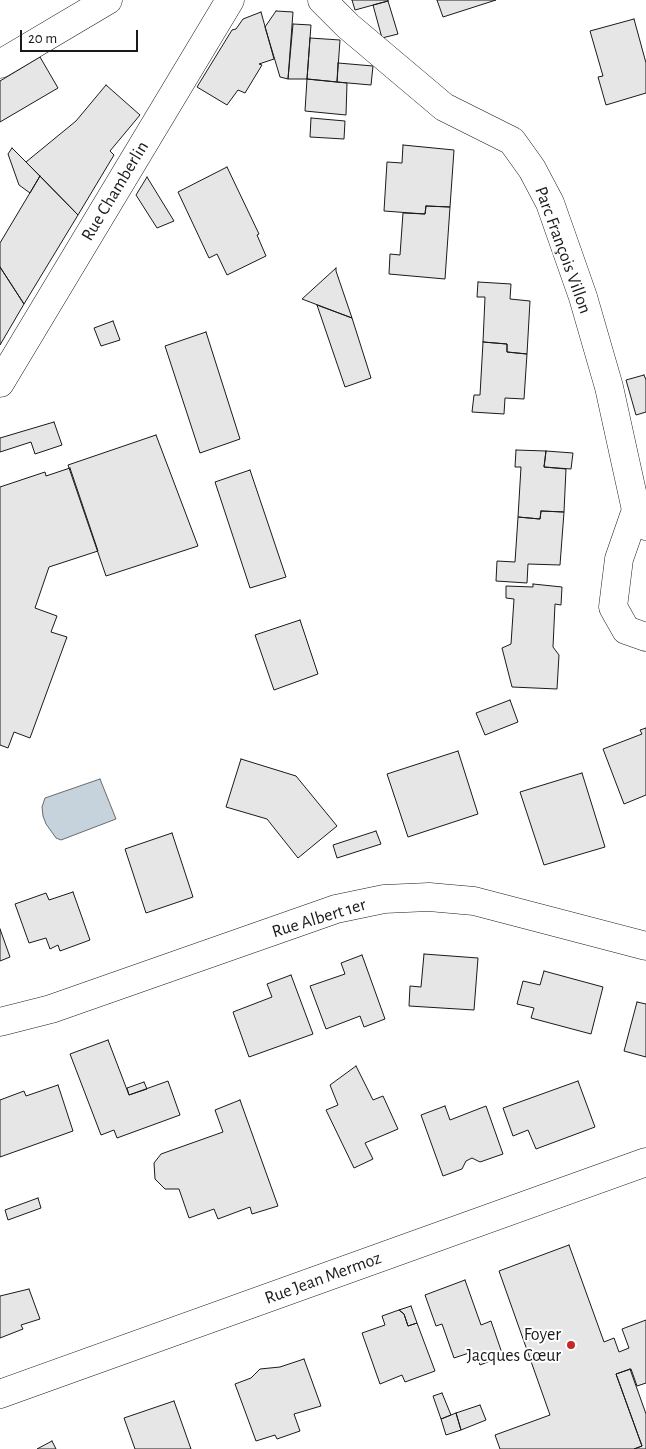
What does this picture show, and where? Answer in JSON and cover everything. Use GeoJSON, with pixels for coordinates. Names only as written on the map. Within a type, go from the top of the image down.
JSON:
{"type":"FeatureCollection","features":[{"type":"Feature","properties":{"kind":"street"},"geometry":{"type":"LineString","coordinates":[[0,64],[108,0]]}},
{"type":"Feature","properties":{"kind":"street","name":"Rue Chamberlin"},"geometry":{"type":"LineString","coordinates":[[0,383],[230,0]]}},
{"type":"Feature","properties":{"kind":"street","name":"Parc François Villon"},"geometry":{"type":"LineString","coordinates":[[322,0],[348,26],[444,107],[512,141],[532,169],[550,203],[583,297],[609,388],[641,518],[619,559],[614,607],[626,630],[646,638]]}},
{"type":"Feature","properties":{"kind":"street","name":"Rue Albert 1er"},"geometry":{"type":"LineString","coordinates":[[0,1022],[51,1010],[336,910],[384,899],[429,897],[474,901],[646,946]]}},
{"type":"Feature","properties":{"kind":"street","name":"Rue Jean Mermoz"},"geometry":{"type":"LineString","coordinates":[[0,1394],[646,1162]]}},
{"type":"Feature","properties":{"kind":"shaded area"},"geometry":{"type":"Polygon","coordinates":[[[100,779],[116,819],[61,840],[56,838],[43,816],[42,807],[45,798],[100,779]]]}},
{"type":"Feature","properties":{"kind":"building"},"geometry":{"type":"Polygon","coordinates":[[[352,0],[388,0],[388,1],[355,10],[352,0]]]}},
{"type":"Feature","properties":{"kind":"building"},"geometry":{"type":"Polygon","coordinates":[[[437,0],[496,0],[443,17],[437,0]]]}},
{"type":"Feature","properties":{"kind":"building"},"geometry":{"type":"Polygon","coordinates":[[[388,1],[398,34],[382,38],[373,5],[388,1]]]}},
{"type":"Feature","properties":{"kind":"building"},"geometry":{"type":"Polygon","coordinates":[[[276,11],[293,12],[288,79],[280,77],[265,27],[276,11]]]}},
{"type":"Feature","properties":{"kind":"building"},"geometry":{"type":"Polygon","coordinates":[[[261,12],[274,59],[259,64],[262,65],[245,93],[238,90],[227,105],[197,87],[232,30],[236,29],[243,19],[261,12]]]}},
{"type":"Feature","properties":{"kind":"building"},"geometry":{"type":"Polygon","coordinates":[[[634,19],[646,63],[646,93],[606,105],[598,77],[603,76],[590,31],[634,19]]]}},
{"type":"Feature","properties":{"kind":"building"},"geometry":{"type":"Polygon","coordinates":[[[293,24],[311,25],[307,79],[288,79],[293,24]]]}},
{"type":"Feature","properties":{"kind":"building"},"geometry":{"type":"Polygon","coordinates":[[[310,38],[340,40],[337,82],[307,79],[310,38]]]}},
{"type":"Feature","properties":{"kind":"building"},"geometry":{"type":"Polygon","coordinates":[[[40,57],[58,88],[0,122],[0,81],[40,57]]]}},
{"type":"Feature","properties":{"kind":"building"},"geometry":{"type":"Polygon","coordinates":[[[338,63],[373,66],[371,85],[337,82],[338,63]]]}},
{"type":"Feature","properties":{"kind":"building"},"geometry":{"type":"Polygon","coordinates":[[[307,79],[347,83],[346,115],[305,111],[307,79]]]}},
{"type":"Feature","properties":{"kind":"building"},"geometry":{"type":"Polygon","coordinates":[[[106,85],[140,115],[110,151],[114,155],[78,215],[26,162],[76,121],[106,85]]]}},
{"type":"Feature","properties":{"kind":"building"},"geometry":{"type":"Polygon","coordinates":[[[311,118],[345,121],[344,139],[310,137],[311,118]]]}},
{"type":"Feature","properties":{"kind":"building"},"geometry":{"type":"Polygon","coordinates":[[[403,145],[454,150],[450,207],[426,206],[425,214],[384,211],[387,162],[402,163],[403,145]]]}},
{"type":"Feature","properties":{"kind":"building"},"geometry":{"type":"Polygon","coordinates":[[[12,148],[40,176],[30,193],[19,185],[8,154],[12,148]]]}},
{"type":"Feature","properties":{"kind":"building"},"geometry":{"type":"Polygon","coordinates":[[[227,167],[259,234],[257,235],[266,256],[227,275],[217,254],[209,258],[178,192],[227,167]]]}},
{"type":"Feature","properties":{"kind":"building"},"geometry":{"type":"Polygon","coordinates":[[[40,176],[78,215],[24,304],[0,267],[0,243],[40,176]]]}},
{"type":"Feature","properties":{"kind":"building"},"geometry":{"type":"Polygon","coordinates":[[[147,177],[174,221],[157,228],[136,195],[147,177]]]}},
{"type":"Feature","properties":{"kind":"building"},"geometry":{"type":"Polygon","coordinates":[[[426,206],[450,207],[445,279],[389,274],[390,254],[400,255],[403,213],[425,214],[426,206]]]}},
{"type":"Feature","properties":{"kind":"building"},"geometry":{"type":"Polygon","coordinates":[[[0,267],[24,304],[0,345],[0,267]]]}},
{"type":"Feature","properties":{"kind":"building"},"geometry":{"type":"Polygon","coordinates":[[[336,268],[336,271],[352,318],[302,299],[336,268]]]}},
{"type":"Feature","properties":{"kind":"building"},"geometry":{"type":"Polygon","coordinates":[[[478,282],[511,284],[510,299],[530,301],[527,354],[507,352],[507,344],[483,342],[485,297],[477,297],[478,282]]]}},
{"type":"Feature","properties":{"kind":"building"},"geometry":{"type":"Polygon","coordinates":[[[317,305],[352,318],[371,378],[345,387],[317,305]]]}},
{"type":"Feature","properties":{"kind":"building"},"geometry":{"type":"Polygon","coordinates":[[[113,321],[120,340],[101,346],[94,328],[113,321]]]}},
{"type":"Feature","properties":{"kind":"building"},"geometry":{"type":"Polygon","coordinates":[[[206,332],[240,439],[200,453],[165,346],[206,332]]]}},
{"type":"Feature","properties":{"kind":"building"},"geometry":{"type":"Polygon","coordinates":[[[483,342],[507,344],[507,352],[527,354],[524,399],[505,398],[504,414],[472,412],[474,395],[480,395],[483,342]]]}},
{"type":"Feature","properties":{"kind":"building"},"geometry":{"type":"Polygon","coordinates":[[[644,375],[646,380],[646,412],[636,415],[626,380],[644,375]]]}},
{"type":"Feature","properties":{"kind":"building"},"geometry":{"type":"Polygon","coordinates":[[[54,422],[62,445],[35,454],[31,442],[0,452],[0,438],[54,422]]]}},
{"type":"Feature","properties":{"kind":"building"},"geometry":{"type":"Polygon","coordinates":[[[156,435],[198,546],[106,576],[68,465],[156,435]]]}},
{"type":"Feature","properties":{"kind":"building"},"geometry":{"type":"Polygon","coordinates":[[[516,450],[546,451],[544,467],[566,469],[564,512],[541,511],[540,519],[518,517],[521,467],[515,467],[516,450]]]}},
{"type":"Feature","properties":{"kind":"building"},"geometry":{"type":"Polygon","coordinates":[[[546,451],[573,453],[571,469],[544,467],[546,451]]]}},
{"type":"Feature","properties":{"kind":"building"},"geometry":{"type":"Polygon","coordinates":[[[70,468],[98,551],[49,567],[35,608],[57,616],[51,632],[67,637],[30,738],[14,732],[8,748],[0,745],[0,487],[45,472],[46,476],[70,468]]]}},
{"type":"Feature","properties":{"kind":"building"},"geometry":{"type":"Polygon","coordinates":[[[250,470],[286,577],[250,588],[215,482],[250,470]]]}},
{"type":"Feature","properties":{"kind":"building"},"geometry":{"type":"Polygon","coordinates":[[[541,511],[564,512],[560,565],[528,564],[527,583],[496,581],[497,561],[515,562],[518,517],[540,519],[541,511]]]}},
{"type":"Feature","properties":{"kind":"building"},"geometry":{"type":"Polygon","coordinates":[[[533,584],[562,587],[561,605],[555,604],[553,647],[559,655],[557,689],[512,687],[502,648],[511,644],[514,599],[506,598],[506,586],[533,587],[533,584]]]}},
{"type":"Feature","properties":{"kind":"building"},"geometry":{"type":"Polygon","coordinates":[[[300,620],[318,674],[274,690],[255,635],[300,620]]]}},
{"type":"Feature","properties":{"kind":"building"},"geometry":{"type":"Polygon","coordinates":[[[510,700],[518,722],[485,735],[476,713],[510,700]]]}},
{"type":"Feature","properties":{"kind":"building"},"geometry":{"type":"Polygon","coordinates":[[[646,728],[646,795],[624,804],[603,749],[642,734],[640,730],[646,728]]]}},
{"type":"Feature","properties":{"kind":"building"},"geometry":{"type":"Polygon","coordinates":[[[458,751],[478,814],[408,837],[387,774],[458,751]]]}},
{"type":"Feature","properties":{"kind":"building"},"geometry":{"type":"Polygon","coordinates":[[[241,759],[296,776],[337,826],[298,858],[267,819],[226,807],[241,759]]]}},
{"type":"Feature","properties":{"kind":"building"},"geometry":{"type":"Polygon","coordinates":[[[582,773],[605,847],[544,865],[520,792],[582,773]]]}},
{"type":"Feature","properties":{"kind":"building"},"geometry":{"type":"Polygon","coordinates":[[[376,831],[381,844],[337,858],[333,845],[376,831]]]}},
{"type":"Feature","properties":{"kind":"building"},"geometry":{"type":"Polygon","coordinates":[[[172,833],[193,897],[146,913],[125,849],[172,833]]]}},
{"type":"Feature","properties":{"kind":"building"},"geometry":{"type":"Polygon","coordinates":[[[73,892],[90,940],[60,951],[58,945],[50,949],[46,938],[29,943],[15,904],[46,893],[49,900],[73,892]]]}},
{"type":"Feature","properties":{"kind":"building"},"geometry":{"type":"Polygon","coordinates":[[[0,929],[10,957],[0,961],[0,929]]]}},
{"type":"Feature","properties":{"kind":"building"},"geometry":{"type":"Polygon","coordinates":[[[424,954],[478,958],[474,1010],[409,1006],[410,986],[421,987],[424,954]]]}},
{"type":"Feature","properties":{"kind":"building"},"geometry":{"type":"Polygon","coordinates":[[[362,955],[385,1019],[364,1027],[360,1016],[326,1029],[310,986],[345,974],[341,963],[362,955]]]}},
{"type":"Feature","properties":{"kind":"building"},"geometry":{"type":"Polygon","coordinates":[[[544,971],[603,987],[591,1034],[531,1018],[534,1008],[517,1004],[523,981],[540,985],[544,971]]]}},
{"type":"Feature","properties":{"kind":"building"},"geometry":{"type":"Polygon","coordinates":[[[291,975],[313,1034],[249,1057],[233,1012],[272,997],[267,984],[291,975]]]}},
{"type":"Feature","properties":{"kind":"building"},"geometry":{"type":"Polygon","coordinates":[[[637,1002],[646,1004],[646,1057],[624,1051],[637,1002]]]}},
{"type":"Feature","properties":{"kind":"building"},"geometry":{"type":"Polygon","coordinates":[[[108,1040],[129,1095],[168,1081],[180,1115],[117,1138],[114,1130],[101,1135],[70,1054],[108,1040]]]}},
{"type":"Feature","properties":{"kind":"building"},"geometry":{"type":"Polygon","coordinates":[[[356,1066],[373,1100],[383,1096],[398,1129],[365,1143],[373,1159],[354,1168],[326,1110],[338,1105],[330,1085],[356,1066]]]}},
{"type":"Feature","properties":{"kind":"building"},"geometry":{"type":"Polygon","coordinates":[[[578,1081],[595,1127],[536,1149],[528,1130],[513,1136],[503,1108],[578,1081]]]}},
{"type":"Feature","properties":{"kind":"building"},"geometry":{"type":"Polygon","coordinates":[[[144,1082],[147,1089],[129,1095],[127,1088],[144,1082]]]}},
{"type":"Feature","properties":{"kind":"building"},"geometry":{"type":"Polygon","coordinates":[[[58,1085],[73,1131],[0,1157],[0,1100],[24,1091],[26,1096],[58,1085]]]}},
{"type":"Feature","properties":{"kind":"building"},"geometry":{"type":"Polygon","coordinates":[[[240,1100],[278,1206],[252,1214],[250,1207],[218,1219],[214,1209],[189,1218],[179,1189],[165,1189],[155,1179],[154,1163],[161,1154],[223,1132],[215,1110],[240,1100]]]}},
{"type":"Feature","properties":{"kind":"building"},"geometry":{"type":"Polygon","coordinates":[[[445,1106],[450,1120],[486,1106],[503,1154],[480,1162],[472,1158],[466,1161],[462,1169],[443,1176],[421,1115],[445,1106]]]}},
{"type":"Feature","properties":{"kind":"building"},"geometry":{"type":"Polygon","coordinates":[[[38,1198],[41,1208],[8,1220],[5,1210],[38,1198]]]}},
{"type":"Feature","properties":{"kind":"building","name":"Foyer Jacques Cœur"},"geometry":{"type":"Polygon","coordinates":[[[569,1245],[604,1342],[614,1338],[619,1352],[629,1348],[622,1329],[646,1320],[646,1383],[637,1386],[631,1369],[616,1374],[642,1446],[634,1449],[500,1449],[495,1435],[550,1415],[499,1271],[569,1245]]]}},
{"type":"Feature","properties":{"kind":"building"},"geometry":{"type":"Polygon","coordinates":[[[465,1280],[481,1325],[491,1321],[503,1356],[480,1365],[475,1351],[454,1358],[442,1324],[436,1326],[425,1295],[465,1280]]]}},
{"type":"Feature","properties":{"kind":"building"},"geometry":{"type":"Polygon","coordinates":[[[29,1289],[40,1319],[21,1325],[23,1329],[0,1338],[0,1296],[29,1289]]]}},
{"type":"Feature","properties":{"kind":"building"},"geometry":{"type":"Polygon","coordinates":[[[411,1306],[417,1323],[408,1326],[404,1314],[399,1310],[411,1306]]]}},
{"type":"Feature","properties":{"kind":"building"},"geometry":{"type":"Polygon","coordinates":[[[399,1310],[404,1314],[408,1326],[417,1323],[435,1371],[405,1382],[402,1375],[380,1384],[362,1333],[385,1325],[382,1316],[399,1310]]]}},
{"type":"Feature","properties":{"kind":"building"},"geometry":{"type":"Polygon","coordinates":[[[304,1359],[321,1406],[294,1414],[300,1431],[277,1439],[275,1435],[256,1441],[235,1384],[251,1378],[260,1369],[280,1367],[304,1359]]]}},
{"type":"Feature","properties":{"kind":"building"},"geometry":{"type":"Polygon","coordinates":[[[630,1369],[646,1414],[646,1449],[634,1449],[642,1446],[616,1374],[630,1369]]]}},
{"type":"Feature","properties":{"kind":"building"},"geometry":{"type":"Polygon","coordinates":[[[442,1393],[451,1415],[441,1419],[433,1396],[442,1393]]]}},
{"type":"Feature","properties":{"kind":"building"},"geometry":{"type":"Polygon","coordinates":[[[174,1401],[191,1449],[135,1449],[124,1418],[174,1401]]]}},
{"type":"Feature","properties":{"kind":"building"},"geometry":{"type":"Polygon","coordinates":[[[480,1405],[486,1420],[461,1430],[456,1413],[480,1405]]]}},
{"type":"Feature","properties":{"kind":"building"},"geometry":{"type":"Polygon","coordinates":[[[456,1413],[461,1430],[446,1435],[441,1419],[456,1413]]]}},
{"type":"Feature","properties":{"kind":"building"},"geometry":{"type":"Polygon","coordinates":[[[52,1441],[56,1449],[37,1449],[52,1441]]]}},
{"type":"Feature","properties":{"kind":"place","name":"Foyer Jacques Cœur"},"geometry":{"type":"Point","coordinates":[571,1345]}}]}
